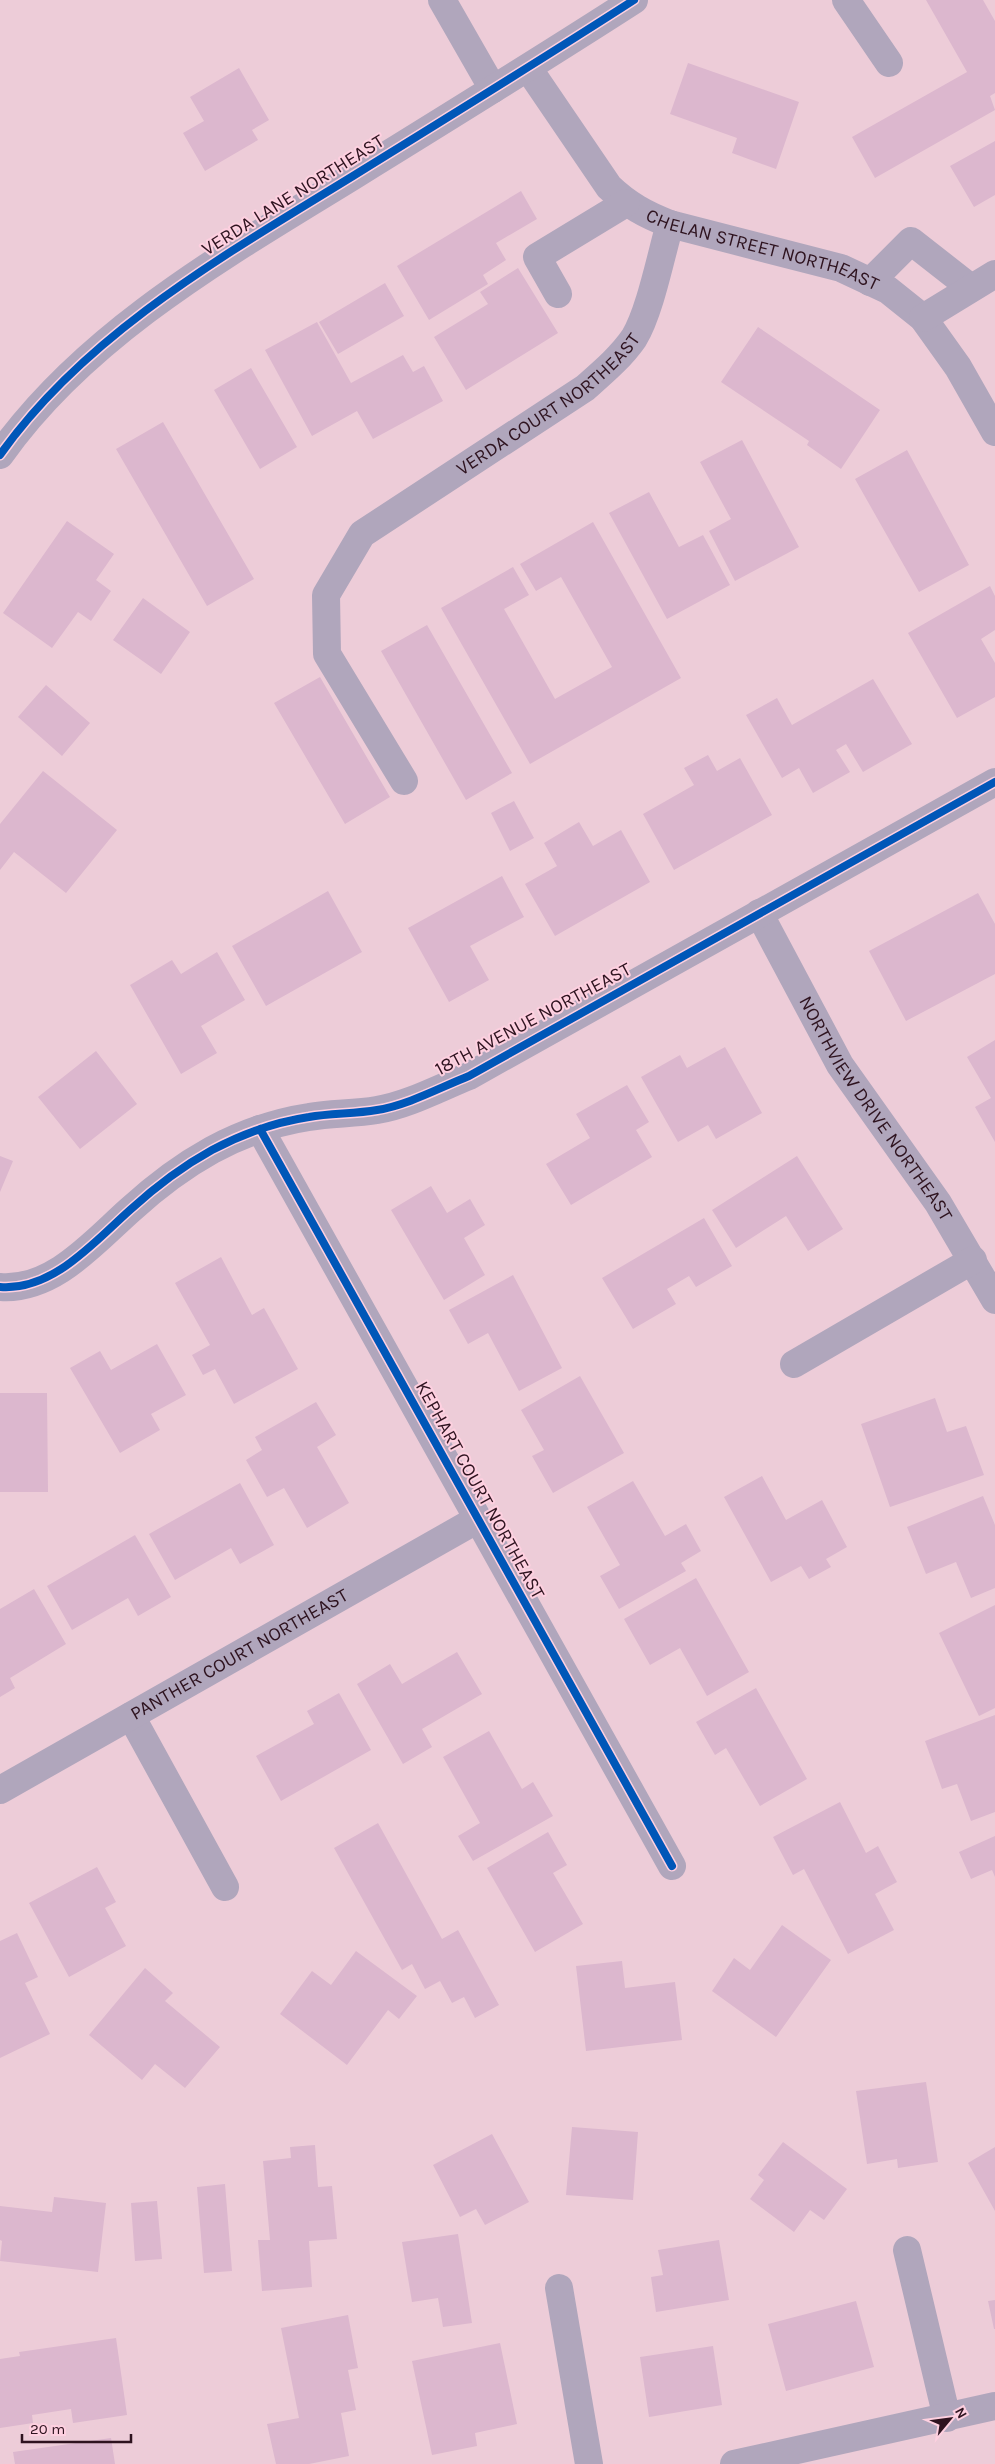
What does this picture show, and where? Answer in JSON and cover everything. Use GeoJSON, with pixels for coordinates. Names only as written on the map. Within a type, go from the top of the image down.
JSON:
{"type":"FeatureCollection","features":[{"type":"Feature","properties":{"kind":"street"},"geometry":{"type":"LineString","coordinates":[[442,0],[493,89]]}},
{"type":"Feature","properties":{"kind":"street","name":"VERDA LANE NORTHEAST"},"geometry":{"type":"LineString","coordinates":[[0,455],[41,402],[69,373],[111,337],[215,263],[634,0]]}},
{"type":"Feature","properties":{"kind":"street"},"geometry":{"type":"LineString","coordinates":[[846,0],[889,63]]}},
{"type":"Feature","properties":{"kind":"street","name":"CHELAN STREET NORTHEAST"},"geometry":{"type":"LineString","coordinates":[[528,68],[609,187],[626,203],[644,214],[670,224],[841,268],[888,290],[924,318],[958,366],[995,432]]}},
{"type":"Feature","properties":{"kind":"street"},"geometry":{"type":"LineString","coordinates":[[558,294],[536,258],[626,203]]}},
{"type":"Feature","properties":{"kind":"street","name":"VERDA COURT NORTHEAST"},"geometry":{"type":"LineString","coordinates":[[404,781],[328,654],[326,595],[362,534],[585,388],[612,364],[634,337],[646,308],[670,224]]}},
{"type":"Feature","properties":{"kind":"street"},"geometry":{"type":"LineString","coordinates":[[870,282],[911,241],[971,288]]}},
{"type":"Feature","properties":{"kind":"street"},"geometry":{"type":"LineString","coordinates":[[924,318],[995,274]]}},
{"type":"Feature","properties":{"kind":"street","name":"18TH AVENUE NORTHEAST"},"geometry":{"type":"LineString","coordinates":[[0,1287],[9,1288],[49,1277],[87,1250],[131,1209],[169,1179],[212,1150],[260,1129],[309,1117],[377,1110],[414,1099],[469,1076],[995,782]]}},
{"type":"Feature","properties":{"kind":"street","name":"NORTHVIEW DRIVE NORTHEAST"},"geometry":{"type":"LineString","coordinates":[[760,913],[840,1065],[938,1203],[995,1300]]}},
{"type":"Feature","properties":{"kind":"street","name":"KEPHART COURT NORTHEAST"},"geometry":{"type":"LineString","coordinates":[[260,1129],[672,1866]]}},
{"type":"Feature","properties":{"kind":"street"},"geometry":{"type":"LineString","coordinates":[[794,1364],[973,1260]]}},
{"type":"Feature","properties":{"kind":"street","name":"PANTHER COURT NORTHEAST"},"geometry":{"type":"LineString","coordinates":[[0,1790],[478,1519]]}},
{"type":"Feature","properties":{"kind":"street"},"geometry":{"type":"LineString","coordinates":[[131,1716],[225,1886]]}},
{"type":"Feature","properties":{"kind":"street"},"geometry":{"type":"LineString","coordinates":[[907,2250],[947,2418]]}},
{"type":"Feature","properties":{"kind":"street"},"geometry":{"type":"LineString","coordinates":[[559,2288],[590,2464]]}},
{"type":"Feature","properties":{"kind":"street"},"geometry":{"type":"LineString","coordinates":[[734,2464],[995,2406]]}},
{"type":"Feature","properties":{"kind":"building"},"geometry":{"type":"Polygon","coordinates":[[[926,0],[983,0],[995,21],[995,93],[990,96],[995,110],[875,178],[852,137],[967,72],[926,0]]]}},
{"type":"Feature","properties":{"kind":"building"},"geometry":{"type":"Polygon","coordinates":[[[688,63],[799,102],[776,169],[732,153],[737,138],[670,114],[688,63]]]}},
{"type":"Feature","properties":{"kind":"building"},"geometry":{"type":"Polygon","coordinates":[[[239,68],[269,120],[252,130],[258,140],[205,171],[183,133],[204,121],[190,97],[239,68]]]}},
{"type":"Feature","properties":{"kind":"building"},"geometry":{"type":"Polygon","coordinates":[[[995,141],[995,195],[974,207],[950,166],[995,141]]]}},
{"type":"Feature","properties":{"kind":"building"},"geometry":{"type":"Polygon","coordinates":[[[521,191],[537,219],[496,243],[506,260],[483,275],[488,284],[429,320],[397,266],[521,191]]]}},
{"type":"Feature","properties":{"kind":"building"},"geometry":{"type":"Polygon","coordinates":[[[518,268],[558,333],[466,390],[434,337],[488,304],[480,292],[518,268]]]}},
{"type":"Feature","properties":{"kind":"building"},"geometry":{"type":"Polygon","coordinates":[[[385,283],[404,316],[338,354],[319,322],[385,283]]]}},
{"type":"Feature","properties":{"kind":"building"},"geometry":{"type":"Polygon","coordinates":[[[317,322],[351,383],[403,355],[413,372],[424,366],[443,401],[373,439],[357,411],[312,436],[265,350],[317,322]]]}},
{"type":"Feature","properties":{"kind":"building"},"geometry":{"type":"Polygon","coordinates":[[[758,327],[880,410],[841,469],[807,445],[809,441],[721,382],[758,327]]]}},
{"type":"Feature","properties":{"kind":"building"},"geometry":{"type":"Polygon","coordinates":[[[251,368],[297,447],[260,469],[214,390],[251,368]]]}},
{"type":"Feature","properties":{"kind":"building"},"geometry":{"type":"Polygon","coordinates":[[[163,422],[254,579],[207,606],[116,449],[163,422]]]}},
{"type":"Feature","properties":{"kind":"building"},"geometry":{"type":"Polygon","coordinates":[[[742,440],[799,547],[735,581],[709,531],[731,519],[700,462],[742,440]]]}},
{"type":"Feature","properties":{"kind":"building"},"geometry":{"type":"Polygon","coordinates":[[[907,450],[969,565],[919,592],[855,479],[907,450]]]}},
{"type":"Feature","properties":{"kind":"building"},"geometry":{"type":"Polygon","coordinates":[[[649,492],[679,547],[703,535],[730,585],[667,619],[609,513],[649,492]]]}},
{"type":"Feature","properties":{"kind":"building"},"geometry":{"type":"Polygon","coordinates":[[[67,521],[114,554],[96,580],[111,591],[91,621],[78,612],[52,648],[3,613],[67,521]]]}},
{"type":"Feature","properties":{"kind":"building"},"geometry":{"type":"Polygon","coordinates":[[[593,522],[681,678],[530,764],[441,608],[513,567],[529,595],[504,609],[555,699],[612,667],[561,577],[536,591],[520,564],[593,522]]]}},
{"type":"Feature","properties":{"kind":"building"},"geometry":{"type":"Polygon","coordinates":[[[990,586],[995,596],[995,630],[981,639],[995,663],[995,697],[957,718],[908,633],[990,586]]]}},
{"type":"Feature","properties":{"kind":"building"},"geometry":{"type":"Polygon","coordinates":[[[143,598],[190,632],[161,674],[113,640],[143,598]]]}},
{"type":"Feature","properties":{"kind":"building"},"geometry":{"type":"Polygon","coordinates":[[[427,625],[512,773],[466,800],[381,651],[427,625]]]}},
{"type":"Feature","properties":{"kind":"building"},"geometry":{"type":"Polygon","coordinates":[[[320,677],[390,797],[345,824],[274,703],[320,677]]]}},
{"type":"Feature","properties":{"kind":"building"},"geometry":{"type":"Polygon","coordinates":[[[873,679],[912,744],[863,772],[846,744],[836,750],[850,772],[813,793],[799,768],[782,778],[746,715],[777,698],[792,725],[873,679]]]}},
{"type":"Feature","properties":{"kind":"building"},"geometry":{"type":"Polygon","coordinates":[[[46,685],[90,723],[62,756],[18,717],[46,685]]]}},
{"type":"Feature","properties":{"kind":"building"},"geometry":{"type":"Polygon","coordinates":[[[708,755],[717,771],[740,758],[772,815],[674,870],[643,814],[694,785],[684,768],[708,755]]]}},
{"type":"Feature","properties":{"kind":"building"},"geometry":{"type":"Polygon","coordinates":[[[43,771],[117,830],[66,893],[14,852],[0,870],[0,824],[43,771]]]}},
{"type":"Feature","properties":{"kind":"building"},"geometry":{"type":"Polygon","coordinates":[[[514,801],[534,838],[510,851],[491,813],[514,801]]]}},
{"type":"Feature","properties":{"kind":"building"},"geometry":{"type":"Polygon","coordinates":[[[579,822],[593,846],[621,830],[650,882],[555,936],[525,884],[557,866],[544,843],[579,822]]]}},
{"type":"Feature","properties":{"kind":"building"},"geometry":{"type":"Polygon","coordinates":[[[502,876],[524,917],[470,946],[489,980],[449,1002],[408,928],[502,876]]]}},
{"type":"Feature","properties":{"kind":"building"},"geometry":{"type":"Polygon","coordinates":[[[328,891],[362,952],[266,1006],[232,946],[328,891]]]}},
{"type":"Feature","properties":{"kind":"building"},"geometry":{"type":"Polygon","coordinates":[[[978,893],[995,924],[995,974],[906,1021],[869,951],[978,893]]]}},
{"type":"Feature","properties":{"kind":"building"},"geometry":{"type":"Polygon","coordinates":[[[217,952],[245,1000],[201,1026],[217,1053],[181,1074],[130,985],[172,960],[181,974],[217,952]]]}},
{"type":"Feature","properties":{"kind":"building"},"geometry":{"type":"Polygon","coordinates":[[[995,1040],[995,1142],[975,1107],[991,1098],[967,1057],[995,1040]]]}},
{"type":"Feature","properties":{"kind":"building"},"geometry":{"type":"Polygon","coordinates":[[[725,1047],[762,1113],[716,1139],[708,1125],[678,1142],[641,1077],[680,1055],[687,1068],[725,1047]]]}},
{"type":"Feature","properties":{"kind":"building"},"geometry":{"type":"Polygon","coordinates":[[[96,1051],[137,1104],[80,1149],[38,1097],[96,1051]]]}},
{"type":"Feature","properties":{"kind":"building"},"geometry":{"type":"Polygon","coordinates":[[[627,1085],[649,1122],[636,1130],[652,1157],[571,1205],[546,1164],[590,1138],[576,1114],[627,1085]]]}},
{"type":"Feature","properties":{"kind":"building"},"geometry":{"type":"Polygon","coordinates":[[[0,1156],[13,1161],[0,1192],[0,1156]]]}},
{"type":"Feature","properties":{"kind":"building"},"geometry":{"type":"Polygon","coordinates":[[[797,1156],[843,1229],[808,1251],[786,1216],[736,1248],[712,1210],[797,1156]]]}},
{"type":"Feature","properties":{"kind":"building"},"geometry":{"type":"Polygon","coordinates":[[[431,1186],[447,1213],[470,1199],[485,1225],[464,1238],[485,1275],[444,1300],[391,1210],[431,1186]]]}},
{"type":"Feature","properties":{"kind":"building"},"geometry":{"type":"Polygon","coordinates":[[[704,1218],[732,1266],[696,1287],[689,1276],[667,1289],[676,1304],[633,1329],[602,1278],[704,1218]]]}},
{"type":"Feature","properties":{"kind":"building"},"geometry":{"type":"Polygon","coordinates":[[[221,1257],[252,1315],[264,1308],[298,1369],[234,1404],[215,1369],[203,1375],[192,1355],[210,1345],[175,1283],[221,1257]]]}},
{"type":"Feature","properties":{"kind":"building"},"geometry":{"type":"Polygon","coordinates":[[[513,1275],[562,1368],[519,1391],[488,1333],[468,1344],[449,1310],[513,1275]]]}},
{"type":"Feature","properties":{"kind":"building"},"geometry":{"type":"Polygon","coordinates":[[[157,1344],[186,1395],[151,1414],[160,1430],[120,1453],[70,1368],[100,1351],[111,1370],[157,1344]]]}},
{"type":"Feature","properties":{"kind":"building"},"geometry":{"type":"Polygon","coordinates":[[[580,1376],[624,1453],[553,1493],[532,1456],[544,1450],[521,1410],[580,1376]]]}},
{"type":"Feature","properties":{"kind":"building"},"geometry":{"type":"Polygon","coordinates":[[[0,1393],[47,1393],[48,1492],[0,1492],[0,1393]]]}},
{"type":"Feature","properties":{"kind":"building"},"geometry":{"type":"Polygon","coordinates":[[[935,1398],[947,1432],[966,1426],[984,1475],[890,1507],[861,1424],[935,1398]]]}},
{"type":"Feature","properties":{"kind":"building"},"geometry":{"type":"Polygon","coordinates":[[[316,1402],[336,1435],[317,1447],[349,1503],[307,1528],[284,1488],[267,1497],[246,1460],[262,1450],[255,1437],[316,1402]]]}},
{"type":"Feature","properties":{"kind":"building"},"geometry":{"type":"Polygon","coordinates":[[[762,1476],[786,1520],[822,1500],[847,1547],[826,1559],[831,1567],[809,1579],[801,1566],[771,1582],[724,1497],[762,1476]]]}},
{"type":"Feature","properties":{"kind":"building"},"geometry":{"type":"Polygon","coordinates":[[[633,1481],[665,1536],[686,1524],[701,1551],[681,1563],[686,1571],[619,1609],[600,1576],[620,1565],[587,1507],[633,1481]]]}},
{"type":"Feature","properties":{"kind":"building"},"geometry":{"type":"Polygon","coordinates":[[[240,1483],[274,1545],[240,1564],[231,1548],[175,1580],[149,1534],[240,1483]]]}},
{"type":"Feature","properties":{"kind":"building"},"geometry":{"type":"Polygon","coordinates":[[[983,1496],[995,1525],[995,1588],[971,1598],[956,1562],[926,1574],[907,1527],[983,1496]]]}},
{"type":"Feature","properties":{"kind":"building"},"geometry":{"type":"Polygon","coordinates":[[[135,1535],[171,1597],[138,1616],[128,1598],[72,1630],[47,1586],[135,1535]]]}},
{"type":"Feature","properties":{"kind":"building"},"geometry":{"type":"Polygon","coordinates":[[[696,1578],[749,1672],[707,1696],[680,1648],[650,1665],[624,1619],[696,1578]]]}},
{"type":"Feature","properties":{"kind":"building"},"geometry":{"type":"Polygon","coordinates":[[[34,1589],[66,1644],[10,1678],[15,1688],[0,1697],[0,1609],[34,1589]]]}},
{"type":"Feature","properties":{"kind":"building"},"geometry":{"type":"Polygon","coordinates":[[[995,1605],[995,1708],[979,1716],[939,1633],[995,1605]]]}},
{"type":"Feature","properties":{"kind":"building"},"geometry":{"type":"Polygon","coordinates":[[[457,1652],[482,1694],[422,1729],[432,1747],[403,1764],[357,1684],[390,1664],[402,1684],[457,1652]]]}},
{"type":"Feature","properties":{"kind":"building"},"geometry":{"type":"Polygon","coordinates":[[[756,1688],[807,1779],[760,1806],[726,1748],[715,1755],[696,1722],[756,1688]]]}},
{"type":"Feature","properties":{"kind":"building"},"geometry":{"type":"Polygon","coordinates":[[[339,1693],[371,1750],[281,1801],[256,1756],[314,1724],[307,1711],[339,1693]]]}},
{"type":"Feature","properties":{"kind":"building"},"geometry":{"type":"Polygon","coordinates":[[[995,1715],[995,1812],[971,1821],[957,1784],[942,1789],[925,1741],[995,1715]]]}},
{"type":"Feature","properties":{"kind":"building"},"geometry":{"type":"Polygon","coordinates":[[[489,1731],[522,1789],[533,1782],[553,1816],[473,1861],[458,1836],[480,1823],[443,1757],[489,1731]]]}},
{"type":"Feature","properties":{"kind":"building"},"geometry":{"type":"Polygon","coordinates":[[[840,1802],[866,1853],[878,1846],[897,1882],[875,1894],[894,1930],[848,1954],[804,1869],[793,1875],[773,1837],[840,1802]]]}},
{"type":"Feature","properties":{"kind":"building"},"geometry":{"type":"Polygon","coordinates":[[[378,1823],[442,1939],[458,1930],[499,2005],[475,2018],[464,1997],[452,2003],[440,1981],[425,1989],[412,1964],[402,1970],[334,1848],[378,1823]]]}},
{"type":"Feature","properties":{"kind":"building"},"geometry":{"type":"Polygon","coordinates":[[[548,1832],[567,1865],[553,1873],[583,1924],[535,1952],[487,1868],[548,1832]]]}},
{"type":"Feature","properties":{"kind":"building"},"geometry":{"type":"Polygon","coordinates":[[[995,1836],[995,1877],[992,1870],[971,1879],[959,1852],[995,1836]]]}},
{"type":"Feature","properties":{"kind":"building"},"geometry":{"type":"Polygon","coordinates":[[[97,1867],[116,1902],[105,1908],[126,1946],[69,1977],[29,1903],[97,1867]]]}},
{"type":"Feature","properties":{"kind":"building"},"geometry":{"type":"Polygon","coordinates":[[[782,1925],[831,1960],[776,2037],[712,1991],[734,1958],[750,1970],[782,1925]]]}},
{"type":"Feature","properties":{"kind":"building"},"geometry":{"type":"Polygon","coordinates":[[[17,1933],[38,1977],[25,1983],[50,2034],[0,2058],[0,1941],[17,1933]]]}},
{"type":"Feature","properties":{"kind":"building"},"geometry":{"type":"Polygon","coordinates":[[[356,1951],[417,1996],[399,2019],[388,2010],[347,2065],[280,2014],[312,1971],[331,1985],[356,1951]]]}},
{"type":"Feature","properties":{"kind":"building"},"geometry":{"type":"Polygon","coordinates":[[[622,1961],[625,1988],[675,1982],[682,2040],[586,2051],[576,1966],[622,1961]]]}},
{"type":"Feature","properties":{"kind":"building"},"geometry":{"type":"Polygon","coordinates":[[[145,1968],[173,1993],[165,2001],[220,2047],[185,2088],[155,2064],[142,2080],[89,2035],[145,1968]]]}},
{"type":"Feature","properties":{"kind":"building"},"geometry":{"type":"Polygon","coordinates":[[[926,2082],[938,2162],[898,2168],[897,2159],[867,2164],[856,2091],[926,2082]]]}},
{"type":"Feature","properties":{"kind":"building"},"geometry":{"type":"Polygon","coordinates":[[[572,2127],[638,2132],[633,2200],[566,2195],[572,2127]]]}},
{"type":"Feature","properties":{"kind":"building"},"geometry":{"type":"Polygon","coordinates":[[[492,2134],[529,2202],[485,2225],[476,2209],[460,2217],[433,2165],[492,2134]]]}},
{"type":"Feature","properties":{"kind":"building"},"geometry":{"type":"Polygon","coordinates":[[[783,2142],[847,2189],[824,2220],[810,2210],[794,2232],[750,2199],[764,2180],[758,2175],[783,2142]]]}},
{"type":"Feature","properties":{"kind":"building"},"geometry":{"type":"Polygon","coordinates":[[[315,2145],[318,2187],[332,2186],[337,2239],[309,2241],[312,2287],[262,2291],[258,2240],[270,2240],[263,2161],[291,2158],[290,2147],[315,2145]]]}},
{"type":"Feature","properties":{"kind":"building"},"geometry":{"type":"Polygon","coordinates":[[[995,2147],[995,2211],[968,2163],[995,2147]]]}},
{"type":"Feature","properties":{"kind":"building"},"geometry":{"type":"Polygon","coordinates":[[[225,2184],[232,2271],[204,2273],[197,2187],[225,2184]]]}},
{"type":"Feature","properties":{"kind":"building"},"geometry":{"type":"Polygon","coordinates":[[[54,2197],[106,2203],[98,2272],[0,2261],[2,2241],[0,2240],[0,2206],[52,2212],[54,2197]]]}},
{"type":"Feature","properties":{"kind":"building"},"geometry":{"type":"Polygon","coordinates":[[[157,2201],[162,2259],[135,2261],[131,2203],[157,2201]]]}},
{"type":"Feature","properties":{"kind":"building"},"geometry":{"type":"Polygon","coordinates":[[[458,2234],[472,2323],[443,2327],[438,2298],[412,2302],[402,2242],[458,2234]]]}},
{"type":"Feature","properties":{"kind":"building"},"geometry":{"type":"Polygon","coordinates":[[[719,2240],[729,2300],[656,2312],[651,2277],[663,2275],[658,2250],[719,2240]]]}},
{"type":"Feature","properties":{"kind":"building"},"geometry":{"type":"Polygon","coordinates":[[[995,2300],[995,2329],[994,2329],[988,2301],[995,2300]]]}},
{"type":"Feature","properties":{"kind":"building"},"geometry":{"type":"Polygon","coordinates":[[[856,2301],[874,2367],[786,2391],[768,2324],[856,2301]]]}},
{"type":"Feature","properties":{"kind":"building"},"geometry":{"type":"Polygon","coordinates":[[[348,2315],[358,2368],[348,2370],[356,2410],[341,2413],[349,2456],[309,2464],[276,2464],[267,2424],[299,2418],[281,2328],[348,2315]]]}},
{"type":"Feature","properties":{"kind":"building"},"geometry":{"type":"Polygon","coordinates":[[[116,2338],[127,2415],[73,2423],[71,2409],[32,2415],[33,2423],[0,2428],[0,2359],[20,2356],[19,2352],[116,2338]]]}},
{"type":"Feature","properties":{"kind":"building"},"geometry":{"type":"Polygon","coordinates":[[[500,2343],[517,2424],[475,2433],[477,2446],[432,2455],[412,2361],[500,2343]]]}},
{"type":"Feature","properties":{"kind":"building"},"geometry":{"type":"Polygon","coordinates":[[[713,2346],[722,2405],[649,2417],[640,2357],[713,2346]]]}},
{"type":"Feature","properties":{"kind":"building"},"geometry":{"type":"Polygon","coordinates":[[[111,2438],[115,2464],[15,2464],[13,2452],[111,2438]]]}},
{"type":"Feature","properties":{"kind":"cycle path"},"geometry":{"type":"LineString","coordinates":[[0,455],[35,411],[74,371],[117,333],[162,299],[257,235],[634,0]]}},
{"type":"Feature","properties":{"kind":"cycle path"},"geometry":{"type":"LineString","coordinates":[[0,1287],[19,1286],[38,1281],[55,1273],[87,1249],[159,1186],[190,1163],[223,1144],[259,1129],[297,1119],[389,1108],[469,1076],[995,782]]}},
{"type":"Feature","properties":{"kind":"cycle path"},"geometry":{"type":"LineString","coordinates":[[260,1129],[672,1866]]}}]}
